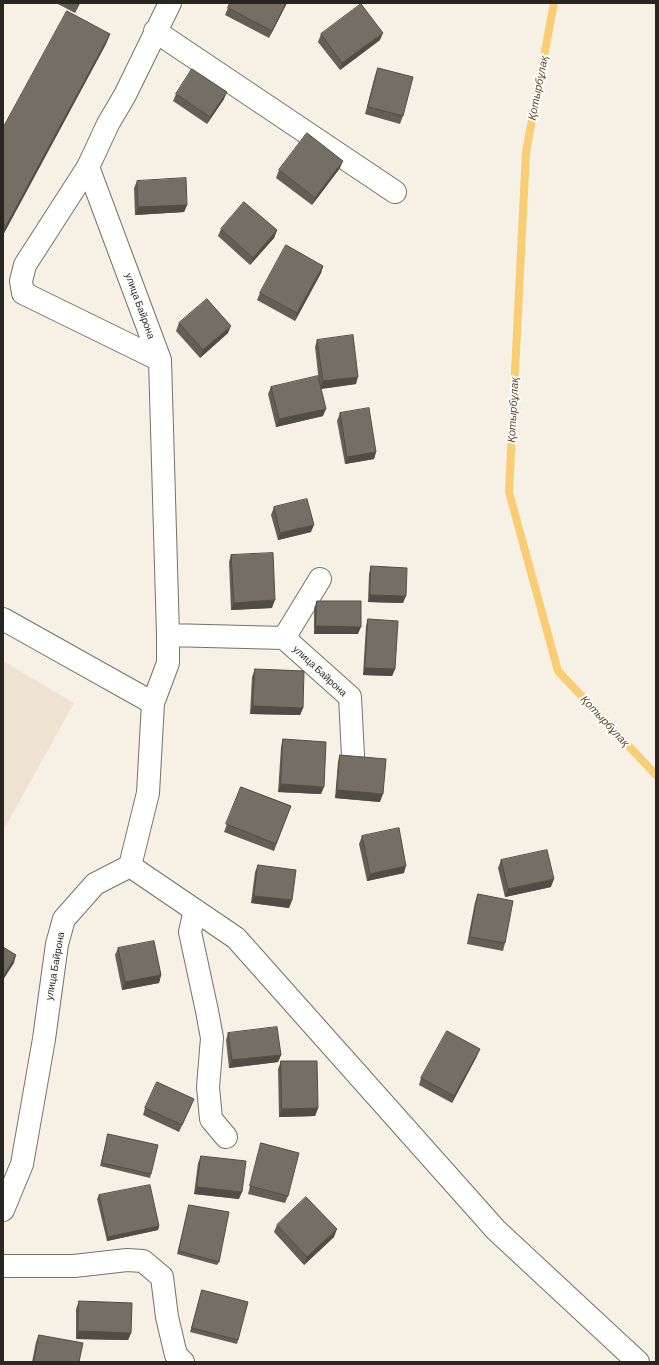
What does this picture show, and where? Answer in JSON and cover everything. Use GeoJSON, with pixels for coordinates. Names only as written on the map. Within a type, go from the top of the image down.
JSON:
{"type":"FeatureCollection","features":[{"type":"Feature","properties":{"kind":"street"},"geometry":{"type":"LineString","coordinates":[[160,360],[23,293],[21,281],[25,265],[88,167],[108,124],[170,3]]}},
{"type":"Feature","properties":{"kind":"street"},"geometry":{"type":"LineString","coordinates":[[155,31],[395,192]]}},
{"type":"Feature","properties":{"kind":"street","name":"улица Байрона"},"geometry":{"type":"LineString","coordinates":[[3,1210],[22,1164],[44,1039],[57,944],[64,919],[95,884],[130,866],[148,793],[153,703],[168,663],[160,360],[88,167]]}},
{"type":"Feature","properties":{"kind":"street","name":"улица Байрона"},"geometry":{"type":"LineString","coordinates":[[284,638],[320,579]]}},
{"type":"Feature","properties":{"kind":"street"},"geometry":{"type":"LineString","coordinates":[[3,619],[153,703]]}},
{"type":"Feature","properties":{"kind":"street","name":"улица Байрона"},"geometry":{"type":"LineString","coordinates":[[168,635],[284,638],[350,697],[353,756]]}},
{"type":"Feature","properties":{"kind":"street"},"geometry":{"type":"LineString","coordinates":[[130,866],[236,938],[496,1230],[638,1362]]}},
{"type":"Feature","properties":{"kind":"street"},"geometry":{"type":"LineString","coordinates":[[195,910],[190,932],[212,1038],[208,1087],[211,1119],[226,1137]]}},
{"type":"Feature","properties":{"kind":"street"},"geometry":{"type":"LineString","coordinates":[[3,1266],[74,1266],[127,1260],[143,1261],[162,1277],[167,1317],[176,1355],[183,1362]]}},
{"type":"Feature","properties":{"kind":"shaded area"},"geometry":{"type":"Polygon","coordinates":[[[3,661],[74,703],[3,831],[3,661]]]}},
{"type":"Feature","properties":{"kind":"building"},"geometry":{"type":"Polygon","coordinates":[[[230,3],[286,3],[272,31],[228,8],[230,3]]]}},
{"type":"Feature","properties":{"kind":"building"},"geometry":{"type":"Polygon","coordinates":[[[361,4],[383,33],[342,63],[321,34],[361,4]]]}},
{"type":"Feature","properties":{"kind":"building"},"geometry":{"type":"Polygon","coordinates":[[[67,11],[110,34],[6,226],[3,224],[3,128],[67,11]]]}},
{"type":"Feature","properties":{"kind":"building"},"geometry":{"type":"Polygon","coordinates":[[[378,68],[413,77],[403,116],[368,107],[378,68]]]}},
{"type":"Feature","properties":{"kind":"building"},"geometry":{"type":"Polygon","coordinates":[[[192,69],[227,92],[210,117],[176,94],[192,69]]]}},
{"type":"Feature","properties":{"kind":"building"},"geometry":{"type":"Polygon","coordinates":[[[307,133],[343,161],[315,198],[279,170],[307,133]]]}},
{"type":"Feature","properties":{"kind":"building"},"geometry":{"type":"Polygon","coordinates":[[[186,178],[187,205],[138,207],[137,181],[186,178]]]}},
{"type":"Feature","properties":{"kind":"building"},"geometry":{"type":"Polygon","coordinates":[[[244,202],[277,230],[253,258],[221,229],[244,202]]]}},
{"type":"Feature","properties":{"kind":"building"},"geometry":{"type":"Polygon","coordinates":[[[286,245],[323,266],[297,313],[260,293],[286,245]]]}},
{"type":"Feature","properties":{"kind":"building"},"geometry":{"type":"Polygon","coordinates":[[[207,299],[231,326],[203,350],[179,323],[207,299]]]}},
{"type":"Feature","properties":{"kind":"building"},"geometry":{"type":"Polygon","coordinates":[[[353,335],[358,377],[323,381],[317,340],[353,335]]]}},
{"type":"Feature","properties":{"kind":"building"},"geometry":{"type":"Polygon","coordinates":[[[318,376],[326,409],[279,419],[271,387],[318,376]]]}},
{"type":"Feature","properties":{"kind":"building"},"geometry":{"type":"Polygon","coordinates":[[[369,408],[376,452],[347,457],[340,413],[369,408]]]}},
{"type":"Feature","properties":{"kind":"building"},"geometry":{"type":"Polygon","coordinates":[[[307,499],[314,525],[280,533],[274,507],[307,499]]]}},
{"type":"Feature","properties":{"kind":"building"},"geometry":{"type":"Polygon","coordinates":[[[273,553],[275,600],[234,603],[231,555],[273,553]]]}},
{"type":"Feature","properties":{"kind":"building"},"geometry":{"type":"Polygon","coordinates":[[[371,566],[407,568],[406,596],[370,595],[371,566]]]}},
{"type":"Feature","properties":{"kind":"building"},"geometry":{"type":"Polygon","coordinates":[[[317,601],[361,601],[361,627],[316,626],[317,601]]]}},
{"type":"Feature","properties":{"kind":"building"},"geometry":{"type":"Polygon","coordinates":[[[368,619],[398,621],[395,669],[365,668],[368,619]]]}},
{"type":"Feature","properties":{"kind":"building"},"geometry":{"type":"Polygon","coordinates":[[[255,669],[304,671],[303,708],[253,706],[255,669]]]}},
{"type":"Feature","properties":{"kind":"building"},"geometry":{"type":"Polygon","coordinates":[[[283,739],[326,742],[324,787],[281,784],[283,739]]]}},
{"type":"Feature","properties":{"kind":"building"},"geometry":{"type":"Polygon","coordinates":[[[340,755],[386,759],[383,794],[337,790],[340,755]]]}},
{"type":"Feature","properties":{"kind":"building"},"geometry":{"type":"Polygon","coordinates":[[[241,787],[291,806],[276,844],[226,824],[241,787]]]}},
{"type":"Feature","properties":{"kind":"building"},"geometry":{"type":"Polygon","coordinates":[[[399,828],[406,866],[370,874],[362,836],[399,828]]]}},
{"type":"Feature","properties":{"kind":"building"},"geometry":{"type":"Polygon","coordinates":[[[547,850],[554,879],[508,889],[501,860],[547,850]]]}},
{"type":"Feature","properties":{"kind":"building"},"geometry":{"type":"Polygon","coordinates":[[[258,865],[296,870],[292,900],[254,896],[258,865]]]}},
{"type":"Feature","properties":{"kind":"building"},"geometry":{"type":"Polygon","coordinates":[[[478,894],[513,901],[505,943],[470,937],[478,894]]]}},
{"type":"Feature","properties":{"kind":"building"},"geometry":{"type":"Polygon","coordinates":[[[154,941],[161,975],[125,982],[118,948],[154,941]]]}},
{"type":"Feature","properties":{"kind":"building"},"geometry":{"type":"Polygon","coordinates":[[[3,947],[16,955],[3,977],[3,947]]]}},
{"type":"Feature","properties":{"kind":"building"},"geometry":{"type":"Polygon","coordinates":[[[277,1027],[281,1055],[232,1060],[228,1033],[277,1027]]]}},
{"type":"Feature","properties":{"kind":"building"},"geometry":{"type":"Polygon","coordinates":[[[447,1031],[480,1049],[454,1096],[421,1078],[447,1031]]]}},
{"type":"Feature","properties":{"kind":"building"},"geometry":{"type":"Polygon","coordinates":[[[281,1061],[317,1061],[318,1108],[282,1109],[281,1061]]]}},
{"type":"Feature","properties":{"kind":"building"},"geometry":{"type":"Polygon","coordinates":[[[157,1082],[194,1099],[182,1125],[145,1108],[157,1082]]]}},
{"type":"Feature","properties":{"kind":"building"},"geometry":{"type":"Polygon","coordinates":[[[108,1134],[158,1145],[151,1174],[102,1163],[108,1134]]]}},
{"type":"Feature","properties":{"kind":"building"},"geometry":{"type":"Polygon","coordinates":[[[261,1143],[299,1153],[288,1196],[250,1186],[261,1143]]]}},
{"type":"Feature","properties":{"kind":"building"},"geometry":{"type":"Polygon","coordinates":[[[201,1156],[246,1161],[242,1192],[197,1187],[201,1156]]]}},
{"type":"Feature","properties":{"kind":"building"},"geometry":{"type":"Polygon","coordinates":[[[150,1185],[159,1226],[108,1237],[99,1195],[150,1185]]]}},
{"type":"Feature","properties":{"kind":"building"},"geometry":{"type":"Polygon","coordinates":[[[306,1197],[337,1229],[307,1257],[277,1225],[306,1197]]]}},
{"type":"Feature","properties":{"kind":"building"},"geometry":{"type":"Polygon","coordinates":[[[189,1205],[229,1212],[219,1262],[179,1251],[189,1205]]]}},
{"type":"Feature","properties":{"kind":"building"},"geometry":{"type":"Polygon","coordinates":[[[202,1290],[248,1302],[238,1340],[192,1328],[202,1290]]]}},
{"type":"Feature","properties":{"kind":"building"},"geometry":{"type":"Polygon","coordinates":[[[79,1301],[132,1303],[131,1333],[78,1331],[79,1301]]]}},
{"type":"Feature","properties":{"kind":"building"},"geometry":{"type":"Polygon","coordinates":[[[39,1335],[83,1343],[79,1362],[34,1362],[39,1335]]]}},
{"type":"Feature","properties":{"kind":"waterway","name":"Қотырбұлақ"},"geometry":{"type":"LineString","coordinates":[[554,3],[526,152],[509,492],[558,671],[656,775]]}}]}
